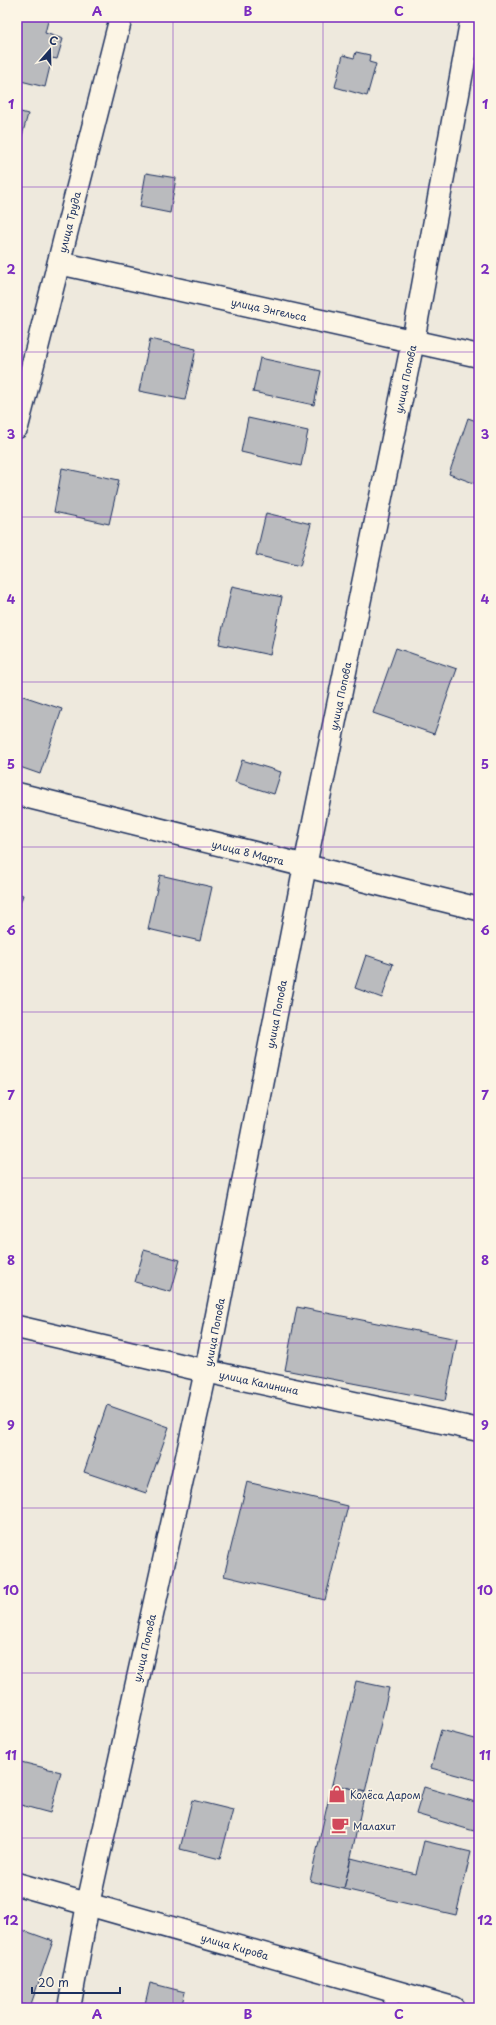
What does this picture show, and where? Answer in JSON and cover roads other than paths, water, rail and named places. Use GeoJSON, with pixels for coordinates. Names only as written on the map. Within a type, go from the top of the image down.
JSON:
{"type":"FeatureCollection","features":[{"type":"Feature","properties":{"kind":"street","name":"улица Труда"},"geometry":{"type":"LineString","coordinates":[[17,427],[121,17]]}},
{"type":"Feature","properties":{"kind":"street","name":"улица Попова"},"geometry":{"type":"LineString","coordinates":[[69,2008],[88,1904],[206,1371],[305,866],[413,341],[472,17]]}},
{"type":"Feature","properties":{"kind":"street","name":"улица Энгельса"},"geometry":{"type":"LineString","coordinates":[[59,263],[479,356]]}},
{"type":"Feature","properties":{"kind":"street","name":"улица 8 Марта"},"geometry":{"type":"LineString","coordinates":[[17,794],[479,909]]}},
{"type":"Feature","properties":{"kind":"street","name":"улица Калинина"},"geometry":{"type":"LineString","coordinates":[[17,1327],[206,1371],[479,1430]]}},
{"type":"Feature","properties":{"kind":"street","name":"улица Кирова"},"geometry":{"type":"LineString","coordinates":[[17,1884],[88,1904],[392,2000],[453,2008]]}},
{"type":"Feature","properties":{"kind":"place","name":"Колёса Даром"},"geometry":{"type":"Point","coordinates":[337,1794]}},
{"type":"Feature","properties":{"kind":"place","name":"Малахит"},"geometry":{"type":"Point","coordinates":[340,1825]}}]}
